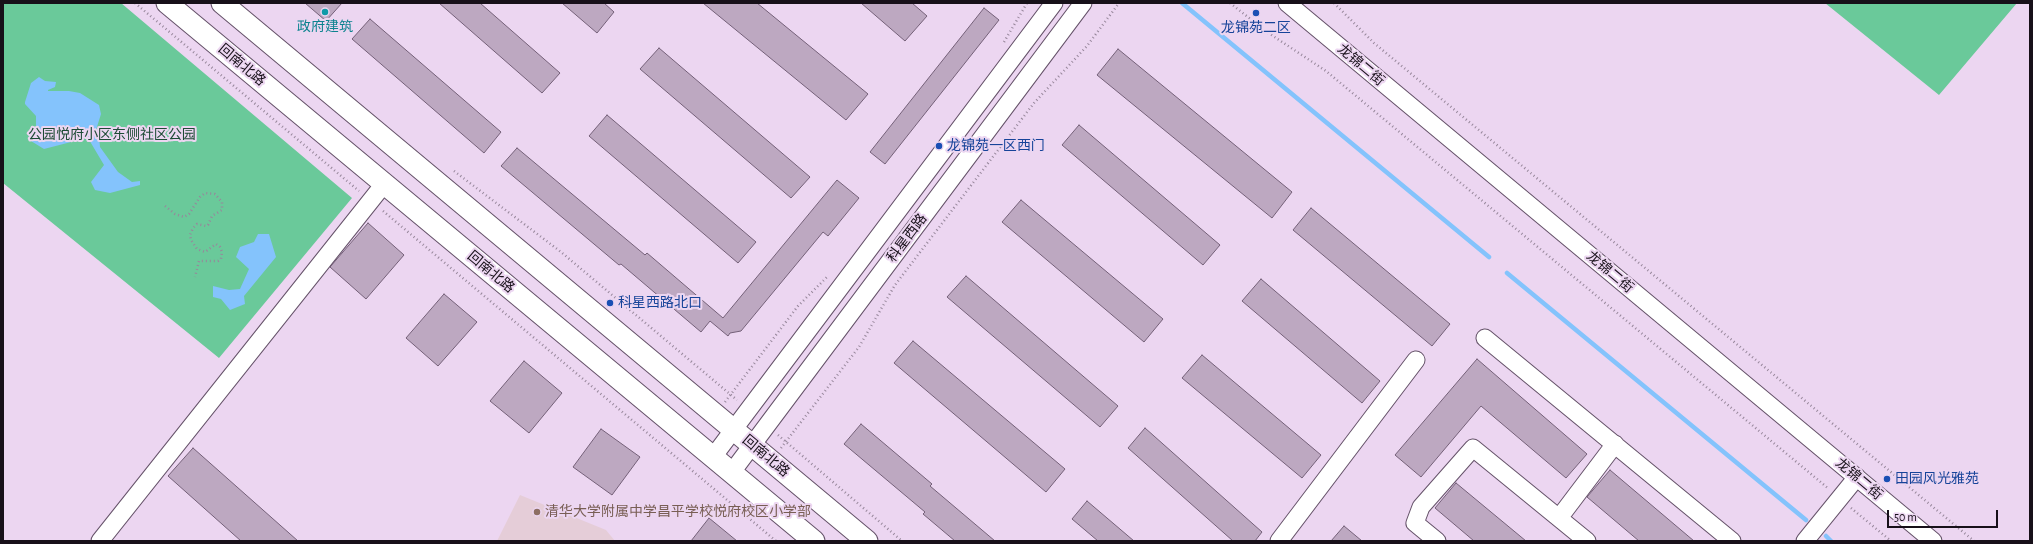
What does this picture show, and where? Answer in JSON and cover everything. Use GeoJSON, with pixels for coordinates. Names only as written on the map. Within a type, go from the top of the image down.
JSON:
{"type":"FeatureCollection","features":[{"type":"Feature","properties":{"kind":"main road","name":"回南北路"},"geometry":{"type":"LineString","coordinates":[[167,3],[814,541]]}},
{"type":"Feature","properties":{"kind":"main road","name":"回南北路"},"geometry":{"type":"LineString","coordinates":[[222,3],[867,541]]}},
{"type":"Feature","properties":{"kind":"street","name":"科星西路"},"geometry":{"type":"LineString","coordinates":[[713,457],[1054,3]]}},
{"type":"Feature","properties":{"kind":"street","name":"科星西路"},"geometry":{"type":"LineString","coordinates":[[732,472],[1083,3]]}},
{"type":"Feature","properties":{"kind":"street","name":"龙锦二街"},"geometry":{"type":"LineString","coordinates":[[1287,3],[1934,541]]}},
{"type":"Feature","properties":{"kind":"street"},"geometry":{"type":"LineString","coordinates":[[100,541],[384,184]]}},
{"type":"Feature","properties":{"kind":"street"},"geometry":{"type":"LineString","coordinates":[[1485,338],[1732,541]]}},
{"type":"Feature","properties":{"kind":"street"},"geometry":{"type":"LineString","coordinates":[[1279,541],[1416,360]]}},
{"type":"Feature","properties":{"kind":"street"},"geometry":{"type":"LineString","coordinates":[[1560,518],[1615,444]]}},
{"type":"Feature","properties":{"kind":"street"},"geometry":{"type":"LineString","coordinates":[[1437,541],[1415,522],[1421,507],[1473,448],[1587,541]]}},
{"type":"Feature","properties":{"kind":"street"},"geometry":{"type":"LineString","coordinates":[[1805,541],[1857,477]]}},
{"type":"Feature","properties":{"kind":"path"},"geometry":{"type":"LineString","coordinates":[[135,3],[776,541]]}},
{"type":"Feature","properties":{"kind":"path"},"geometry":{"type":"LineString","coordinates":[[796,428],[859,347],[895,285],[1034,103],[1087,46],[1119,3]]}},
{"type":"Feature","properties":{"kind":"path"},"geometry":{"type":"LineString","coordinates":[[1230,3],[1267,32],[1332,76],[1891,541]]}},
{"type":"Feature","properties":{"kind":"path"},"geometry":{"type":"LineString","coordinates":[[1334,3],[1374,43],[1974,541]]}},
{"type":"Feature","properties":{"kind":"path"},"geometry":{"type":"LineString","coordinates":[[449,167],[561,252],[702,370]]}},
{"type":"Feature","properties":{"kind":"path"},"geometry":{"type":"LineString","coordinates":[[165,206],[175,214],[184,217],[189,214],[200,197],[205,193],[214,194],[222,202],[222,210],[212,216],[208,225],[197,224],[193,228],[190,235],[196,248],[205,252],[216,244],[220,246],[222,252],[221,259],[218,261],[199,261],[195,276]]}},
{"type":"Feature","properties":{"kind":"path"},"geometry":{"type":"LineString","coordinates":[[809,462],[902,541]]}},
{"type":"Feature","properties":{"kind":"shaded area","name":"清华大学附属中学昌平学校悦府校区小学部"},"geometry":{"type":"Polygon","coordinates":[[[520,495],[606,530],[615,541],[497,541],[520,495]]]}},
{"type":"Feature","properties":{"kind":"green space","name":"公园悦府小区东侧社区公园"},"geometry":{"type":"Polygon","coordinates":[[[3,3],[121,3],[352,198],[219,358],[3,183],[3,3]]]}},
{"type":"Feature","properties":{"kind":"green space"},"geometry":{"type":"Polygon","coordinates":[[[1825,3],[2017,3],[1939,95],[1825,3]]]}},
{"type":"Feature","properties":{"kind":"water"},"geometry":{"type":"Polygon","coordinates":[[[39,77],[45,81],[56,82],[55,87],[48,91],[69,91],[80,93],[99,105],[101,114],[96,130],[99,137],[100,147],[118,172],[132,182],[140,181],[140,185],[110,193],[95,190],[91,182],[104,165],[88,138],[81,135],[71,142],[44,149],[31,141],[36,129],[36,116],[25,104],[25,102],[31,83],[39,77]]]}},
{"type":"Feature","properties":{"kind":"water"},"geometry":{"type":"Polygon","coordinates":[[[258,234],[269,234],[276,257],[244,296],[245,304],[230,310],[221,299],[213,297],[213,286],[229,290],[240,289],[249,269],[236,257],[240,247],[254,242],[258,234]]]}},
{"type":"Feature","properties":{"kind":"building","name":"政府建筑"},"geometry":{"type":"Polygon","coordinates":[[[305,3],[342,3],[326,21],[305,3]]]}},
{"type":"Feature","properties":{"kind":"building"},"geometry":{"type":"Polygon","coordinates":[[[439,3],[480,3],[560,73],[542,93],[439,3]]]}},
{"type":"Feature","properties":{"kind":"building"},"geometry":{"type":"Polygon","coordinates":[[[562,3],[604,3],[614,12],[597,33],[562,3]]]}},
{"type":"Feature","properties":{"kind":"building"},"geometry":{"type":"Polygon","coordinates":[[[703,3],[757,3],[868,94],[846,120],[703,3]]]}},
{"type":"Feature","properties":{"kind":"building"},"geometry":{"type":"Polygon","coordinates":[[[861,3],[912,3],[927,16],[905,41],[861,3]]]}},
{"type":"Feature","properties":{"kind":"building"},"geometry":{"type":"Polygon","coordinates":[[[984,8],[999,20],[885,164],[870,152],[984,8]]]}},
{"type":"Feature","properties":{"kind":"building"},"geometry":{"type":"Polygon","coordinates":[[[370,19],[501,132],[484,153],[352,39],[370,19]]]}},
{"type":"Feature","properties":{"kind":"building"},"geometry":{"type":"Polygon","coordinates":[[[659,48],[810,177],[791,198],[640,69],[659,48]]]}},
{"type":"Feature","properties":{"kind":"building"},"geometry":{"type":"Polygon","coordinates":[[[1118,49],[1292,192],[1272,218],[1097,75],[1118,49]]]}},
{"type":"Feature","properties":{"kind":"building"},"geometry":{"type":"Polygon","coordinates":[[[607,115],[756,242],[738,263],[589,136],[607,115]]]}},
{"type":"Feature","properties":{"kind":"building"},"geometry":{"type":"Polygon","coordinates":[[[1079,125],[1220,245],[1203,265],[1062,145],[1079,125]]]}},
{"type":"Feature","properties":{"kind":"building"},"geometry":{"type":"Polygon","coordinates":[[[517,148],[645,255],[647,253],[723,318],[837,180],[859,198],[828,236],[823,232],[741,331],[730,333],[728,336],[710,321],[701,332],[621,264],[619,265],[501,166],[517,148]]]}},
{"type":"Feature","properties":{"kind":"building"},"geometry":{"type":"Polygon","coordinates":[[[1021,200],[1163,319],[1144,342],[1002,222],[1021,200]]]}},
{"type":"Feature","properties":{"kind":"building"},"geometry":{"type":"Polygon","coordinates":[[[1311,208],[1450,324],[1432,346],[1293,230],[1311,208]]]}},
{"type":"Feature","properties":{"kind":"building"},"geometry":{"type":"Polygon","coordinates":[[[368,223],[404,255],[366,299],[330,267],[368,223]]]}},
{"type":"Feature","properties":{"kind":"building"},"geometry":{"type":"Polygon","coordinates":[[[966,276],[1118,406],[1100,427],[947,297],[966,276]]]}},
{"type":"Feature","properties":{"kind":"building"},"geometry":{"type":"Polygon","coordinates":[[[1261,279],[1380,381],[1362,403],[1242,301],[1261,279]]]}},
{"type":"Feature","properties":{"kind":"building"},"geometry":{"type":"Polygon","coordinates":[[[444,294],[477,322],[438,366],[406,338],[444,294]]]}},
{"type":"Feature","properties":{"kind":"building"},"geometry":{"type":"Polygon","coordinates":[[[913,341],[1065,469],[1046,492],[894,363],[913,341]]]}},
{"type":"Feature","properties":{"kind":"building"},"geometry":{"type":"Polygon","coordinates":[[[1202,355],[1321,455],[1302,478],[1182,378],[1202,355]]]}},
{"type":"Feature","properties":{"kind":"building"},"geometry":{"type":"Polygon","coordinates":[[[1477,359],[1587,454],[1566,478],[1481,406],[1421,477],[1395,455],[1477,359]]]}},
{"type":"Feature","properties":{"kind":"building"},"geometry":{"type":"Polygon","coordinates":[[[524,361],[562,393],[529,433],[490,401],[524,361]]]}},
{"type":"Feature","properties":{"kind":"building"},"geometry":{"type":"Polygon","coordinates":[[[861,424],[932,484],[930,486],[995,541],[955,541],[923,514],[925,512],[844,444],[861,424]]]}},
{"type":"Feature","properties":{"kind":"building"},"geometry":{"type":"Polygon","coordinates":[[[1145,428],[1262,532],[1255,541],[1233,541],[1128,448],[1145,428]]]}},
{"type":"Feature","properties":{"kind":"building"},"geometry":{"type":"Polygon","coordinates":[[[601,429],[640,457],[612,495],[573,467],[601,429]]]}},
{"type":"Feature","properties":{"kind":"building"},"geometry":{"type":"Polygon","coordinates":[[[193,448],[298,541],[241,541],[168,476],[193,448]]]}},
{"type":"Feature","properties":{"kind":"building"},"geometry":{"type":"Polygon","coordinates":[[[1610,470],[1694,541],[1639,541],[1587,497],[1610,470]]]}},
{"type":"Feature","properties":{"kind":"building"},"geometry":{"type":"Polygon","coordinates":[[[1456,483],[1526,541],[1474,541],[1435,508],[1456,483]]]}},
{"type":"Feature","properties":{"kind":"building"},"geometry":{"type":"Polygon","coordinates":[[[1087,501],[1134,541],[1098,541],[1072,519],[1087,501]]]}},
{"type":"Feature","properties":{"kind":"building"},"geometry":{"type":"Polygon","coordinates":[[[709,518],[737,541],[691,541],[709,518]]]}},
{"type":"Feature","properties":{"kind":"building"},"geometry":{"type":"Polygon","coordinates":[[[1344,526],[1362,541],[1331,541],[1344,526]]]}},
{"type":"Feature","properties":{"kind":"waterway"},"geometry":{"type":"LineString","coordinates":[[1182,3],[1489,257]]}},
{"type":"Feature","properties":{"kind":"waterway"},"geometry":{"type":"LineString","coordinates":[[1507,273],[1806,520]]}},
{"type":"Feature","properties":{"kind":"waterway"},"geometry":{"type":"LineString","coordinates":[[1826,536],[1831,541]]}},
{"type":"Feature","properties":{"kind":"place","name":"政府建筑"},"geometry":{"type":"Point","coordinates":[325,12]}},
{"type":"Feature","properties":{"kind":"place","name":"龙锦苑二区"},"geometry":{"type":"Point","coordinates":[1256,13]}},
{"type":"Feature","properties":{"kind":"place","name":"龙锦苑一区西门"},"geometry":{"type":"Point","coordinates":[939,146]}},
{"type":"Feature","properties":{"kind":"place","name":"科星西路北口"},"geometry":{"type":"Point","coordinates":[610,303]}},
{"type":"Feature","properties":{"kind":"place","name":"田园风光雅苑"},"geometry":{"type":"Point","coordinates":[1887,479]}},
{"type":"Feature","properties":{"kind":"place","name":"清华大学附属中学昌平学校悦府校区小学部"},"geometry":{"type":"Point","coordinates":[537,512]}}]}
